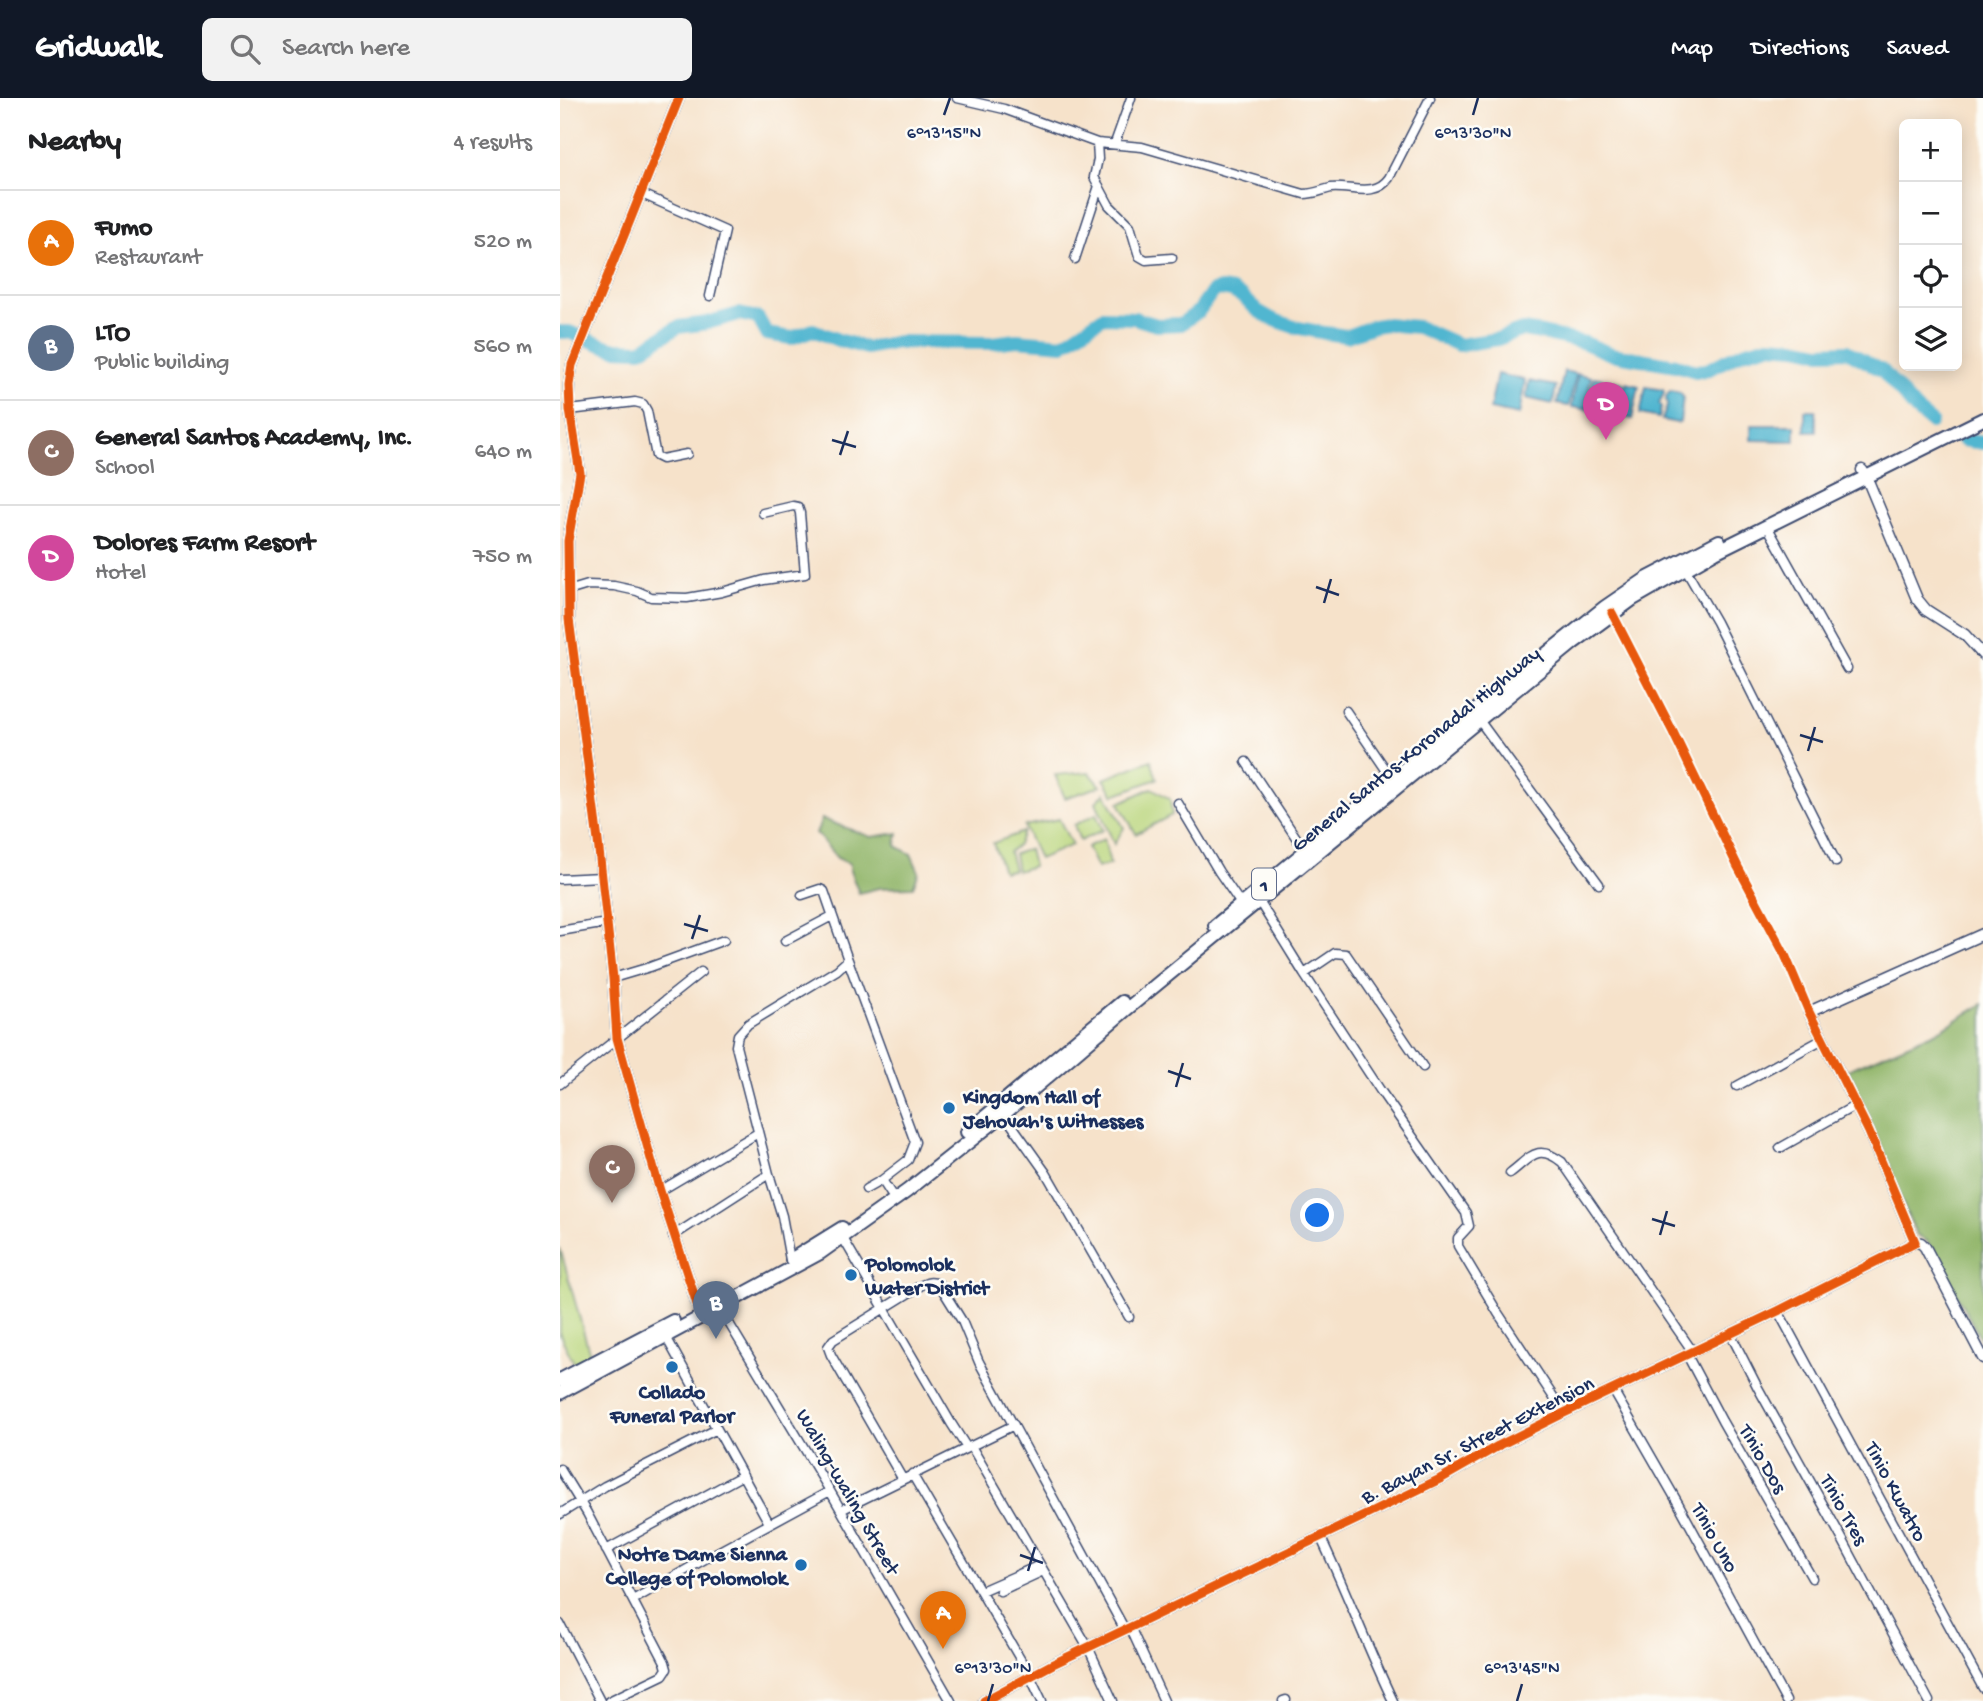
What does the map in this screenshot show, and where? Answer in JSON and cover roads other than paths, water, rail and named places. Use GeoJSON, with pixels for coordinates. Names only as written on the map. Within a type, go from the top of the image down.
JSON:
{"type":"FeatureCollection","features":[{"type":"Feature","properties":{"kind":"highway","name":"General Santos-Koronadal Highway"},"geometry":{"type":"LineString","coordinates":[[560,1380],[699,1313],[840,1234],[907,1191],[1004,1114],[1244,908],[1305,851],[1471,714],[1571,640],[1683,564],[1983,411]]}},
{"type":"Feature","properties":{"kind":"highway","name":"General Santos-Koronadal Highway"},"geometry":{"type":"LineString","coordinates":[[1256,897],[1479,720],[1605,607],[1636,586],[1767,526],[1864,473],[1983,419]]}},
{"type":"Feature","properties":{"kind":"highway","name":"General Santos-Koronadal Highway"},"geometry":{"type":"LineString","coordinates":[[717,1303],[820,1253],[840,1234],[1244,908]]}},
{"type":"Feature","properties":{"kind":"highway","name":"General Santos-Koronadal Highway"},"geometry":{"type":"LineString","coordinates":[[560,1393],[665,1335],[699,1313]]}},
{"type":"Feature","properties":{"kind":"street"},"geometry":{"type":"LineString","coordinates":[[679,98],[579,345],[570,374],[570,410],[580,473],[564,574],[602,877],[617,1038],[673,1236],[699,1313]]}},
{"type":"Feature","properties":{"kind":"street"},"geometry":{"type":"LineString","coordinates":[[957,98],[1004,109],[1097,143],[1142,147],[1298,193],[1310,194],[1335,188],[1371,189],[1382,186],[1389,178],[1430,98]]}},
{"type":"Feature","properties":{"kind":"street"},"geometry":{"type":"LineString","coordinates":[[1115,144],[1130,98]]}},
{"type":"Feature","properties":{"kind":"street"},"geometry":{"type":"LineString","coordinates":[[1097,143],[1098,159],[1094,175],[1109,205],[1130,226],[1139,256],[1146,260],[1172,258]]}},
{"type":"Feature","properties":{"kind":"street"},"geometry":{"type":"LineString","coordinates":[[1075,259],[1099,186]]}},
{"type":"Feature","properties":{"kind":"street"},"geometry":{"type":"LineString","coordinates":[[642,194],[725,231],[710,296]]}},
{"type":"Feature","properties":{"kind":"street"},"geometry":{"type":"LineString","coordinates":[[570,410],[635,402],[643,404],[647,411],[656,456],[662,458],[687,454]]}},
{"type":"Feature","properties":{"kind":"street"},"geometry":{"type":"LineString","coordinates":[[1864,473],[1917,599],[1926,610],[1965,635],[1983,655]]}},
{"type":"Feature","properties":{"kind":"street"},"geometry":{"type":"LineString","coordinates":[[568,591],[588,585],[614,586],[651,597],[687,598],[722,592],[764,580],[805,574],[798,508],[793,506],[763,513]]}},
{"type":"Feature","properties":{"kind":"street"},"geometry":{"type":"LineString","coordinates":[[1767,526],[1847,669]]}},
{"type":"Feature","properties":{"kind":"street"},"geometry":{"type":"LineString","coordinates":[[1683,564],[1716,622],[1836,862]]}},
{"type":"Feature","properties":{"kind":"street"},"geometry":{"type":"LineString","coordinates":[[1612,613],[1738,867],[1785,955],[1809,1012],[1856,1105],[1915,1242],[1925,1247],[1983,1358]]}},
{"type":"Feature","properties":{"kind":"street"},"geometry":{"type":"LineString","coordinates":[[1346,711],[1393,779]]}},
{"type":"Feature","properties":{"kind":"street"},"geometry":{"type":"LineString","coordinates":[[1479,720],[1599,884]]}},
{"type":"Feature","properties":{"kind":"street"},"geometry":{"type":"LineString","coordinates":[[1246,762],[1305,851]]}},
{"type":"Feature","properties":{"kind":"street"},"geometry":{"type":"LineString","coordinates":[[1178,803],[1219,873],[1244,908]]}},
{"type":"Feature","properties":{"kind":"street"},"geometry":{"type":"LineString","coordinates":[[560,879],[602,877]]}},
{"type":"Feature","properties":{"kind":"street"},"geometry":{"type":"LineString","coordinates":[[802,895],[823,890],[915,1142],[908,1160],[866,1189]]}},
{"type":"Feature","properties":{"kind":"street"},"geometry":{"type":"LineString","coordinates":[[1256,897],[1304,974],[1465,1213],[1469,1226],[1458,1238],[1458,1246],[1564,1413]]}},
{"type":"Feature","properties":{"kind":"street"},"geometry":{"type":"LineString","coordinates":[[785,941],[832,916]]}},
{"type":"Feature","properties":{"kind":"street"},"geometry":{"type":"LineString","coordinates":[[560,931],[607,923]]}},
{"type":"Feature","properties":{"kind":"street"},"geometry":{"type":"LineString","coordinates":[[1809,1012],[1983,934]]}},
{"type":"Feature","properties":{"kind":"street"},"geometry":{"type":"LineString","coordinates":[[613,978],[724,940]]}},
{"type":"Feature","properties":{"kind":"street"},"geometry":{"type":"LineString","coordinates":[[1304,974],[1335,953],[1346,954],[1423,1068]]}},
{"type":"Feature","properties":{"kind":"street"},"geometry":{"type":"LineString","coordinates":[[790,1260],[782,1216],[736,1046],[738,1035],[748,1024],[837,970],[848,960]]}},
{"type":"Feature","properties":{"kind":"street"},"geometry":{"type":"LineString","coordinates":[[560,1084],[701,972]]}},
{"type":"Feature","properties":{"kind":"street"},"geometry":{"type":"LineString","coordinates":[[1737,1086],[1823,1040]]}},
{"type":"Feature","properties":{"kind":"street"},"geometry":{"type":"LineString","coordinates":[[1780,1148],[1856,1105]]}},
{"type":"Feature","properties":{"kind":"street"},"geometry":{"type":"LineString","coordinates":[[1004,1114],[1046,1173],[1129,1317]]}},
{"type":"Feature","properties":{"kind":"street"},"geometry":{"type":"LineString","coordinates":[[660,1191],[758,1133]]}},
{"type":"Feature","properties":{"kind":"street","name":"Tinio Dos"},"geometry":{"type":"LineString","coordinates":[[1510,1173],[1541,1151],[1562,1161],[1690,1354],[1722,1422],[1812,1578]]}},
{"type":"Feature","properties":{"kind":"street"},"geometry":{"type":"LineString","coordinates":[[673,1236],[769,1174]]}},
{"type":"Feature","properties":{"kind":"street"},"geometry":{"type":"LineString","coordinates":[[882,1180],[891,1194]]}},
{"type":"Feature","properties":{"kind":"street"},"geometry":{"type":"LineString","coordinates":[[840,1234],[951,1423],[969,1447],[1088,1647],[1112,1701]]}},
{"type":"Feature","properties":{"kind":"street","name":"B. Bayan Sr. Street Extension"},"geometry":{"type":"LineString","coordinates":[[984,1701],[1053,1664],[1440,1479],[1564,1413],[1690,1354],[1915,1242]]}},
{"type":"Feature","properties":{"kind":"street"},"geometry":{"type":"LineString","coordinates":[[902,1478],[828,1347],[833,1340],[927,1282],[939,1284],[962,1321],[979,1362],[1127,1628],[1164,1701]]}},
{"type":"Feature","properties":{"kind":"street","name":"Waling-waling Street"},"geometry":{"type":"LineString","coordinates":[[717,1303],[830,1491],[951,1701]]}},
{"type":"Feature","properties":{"kind":"street","name":"Tinio Kwatro"},"geometry":{"type":"LineString","coordinates":[[1778,1311],[1983,1688]]}},
{"type":"Feature","properties":{"kind":"street","name":"Tinio Tres"},"geometry":{"type":"LineString","coordinates":[[1730,1333],[1930,1701]]}},
{"type":"Feature","properties":{"kind":"street"},"geometry":{"type":"LineString","coordinates":[[665,1335],[769,1523]]}},
{"type":"Feature","properties":{"kind":"street","name":"Tinio Uno"},"geometry":{"type":"LineString","coordinates":[[1613,1390],[1786,1701]]}},
{"type":"Feature","properties":{"kind":"street"},"geometry":{"type":"LineString","coordinates":[[841,1510],[1014,1425]]}},
{"type":"Feature","properties":{"kind":"street"},"geometry":{"type":"LineString","coordinates":[[560,1514],[605,1486],[717,1429]]}},
{"type":"Feature","properties":{"kind":"street"},"geometry":{"type":"LineString","coordinates":[[560,1469],[633,1600],[667,1669],[663,1675],[609,1701]]}},
{"type":"Feature","properties":{"kind":"street"},"geometry":{"type":"LineString","coordinates":[[912,1474],[1042,1701]]}},
{"type":"Feature","properties":{"kind":"street"},"geometry":{"type":"LineString","coordinates":[[606,1550],[743,1475]]}},
{"type":"Feature","properties":{"kind":"street"},"geometry":{"type":"LineString","coordinates":[[633,1600],[830,1491]]}},
{"type":"Feature","properties":{"kind":"street"},"geometry":{"type":"LineString","coordinates":[[1320,1536],[1393,1701]]}},
{"type":"Feature","properties":{"kind":"street"},"geometry":{"type":"LineString","coordinates":[[1000,1591],[1041,1568]]}},
{"type":"Feature","properties":{"kind":"street"},"geometry":{"type":"LineString","coordinates":[[981,1591],[1041,1568]]}},
{"type":"Feature","properties":{"kind":"street"},"geometry":{"type":"LineString","coordinates":[[560,1624],[600,1701]]}},
{"type":"Feature","properties":{"kind":"water"},"geometry":{"type":"Polygon","coordinates":[[[1564,371],[1576,374],[1569,406],[1557,404],[1564,371]]]}},
{"type":"Feature","properties":{"kind":"water"},"geometry":{"type":"Polygon","coordinates":[[[1497,374],[1525,380],[1519,415],[1490,409],[1497,374]]]}},
{"type":"Feature","properties":{"kind":"water"},"geometry":{"type":"Polygon","coordinates":[[[1578,374],[1591,377],[1585,409],[1572,407],[1578,374]]]}},
{"type":"Feature","properties":{"kind":"water"},"geometry":{"type":"Polygon","coordinates":[[[1594,377],[1607,380],[1600,412],[1587,410],[1594,377]]]}},
{"type":"Feature","properties":{"kind":"water"},"geometry":{"type":"Polygon","coordinates":[[[1609,380],[1623,383],[1616,415],[1603,413],[1609,380]]]}},
{"type":"Feature","properties":{"kind":"water"},"geometry":{"type":"Polygon","coordinates":[[[1529,381],[1556,386],[1553,404],[1526,398],[1529,381]]]}},
{"type":"Feature","properties":{"kind":"water"},"geometry":{"type":"Polygon","coordinates":[[[1626,383],[1639,386],[1632,419],[1619,416],[1626,383]]]}},
{"type":"Feature","properties":{"kind":"water"},"geometry":{"type":"Polygon","coordinates":[[[1646,387],[1663,390],[1659,403],[1659,418],[1640,414],[1646,387]]]}},
{"type":"Feature","properties":{"kind":"water"},"geometry":{"type":"Polygon","coordinates":[[[1670,391],[1680,393],[1683,397],[1680,422],[1677,423],[1662,420],[1667,406],[1666,397],[1670,391]]]}},
{"type":"Feature","properties":{"kind":"water"},"geometry":{"type":"Polygon","coordinates":[[[1805,410],[1816,410],[1816,431],[1805,431],[1805,410]]]}},
{"type":"Feature","properties":{"kind":"water"},"geometry":{"type":"Polygon","coordinates":[[[1751,425],[1795,425],[1795,441],[1751,440],[1751,425]]]}},
{"type":"Feature","properties":{"kind":"waterway"},"geometry":{"type":"LineString","coordinates":[[560,332],[569,332],[616,349],[641,350],[678,327],[707,323],[739,314],[758,318],[767,334],[791,338],[813,330],[867,348],[898,342],[992,343],[1017,340],[1063,344],[1103,317],[1134,318],[1157,325],[1181,324],[1199,311],[1213,291],[1221,289],[1243,297],[1272,319],[1294,327],[1325,333],[1347,336],[1387,324],[1418,327],[1459,345],[1498,339],[1522,330],[1585,343],[1611,354],[1696,371],[1707,370],[1743,352],[1769,345],[1820,352],[1847,351],[1883,371],[1916,410],[1931,422]]}},
{"type":"Feature","properties":{"kind":"waterway"},"geometry":{"type":"LineString","coordinates":[[1963,440],[1983,443]]}},
{"type":"Feature","properties":{"kind":"place","name":"Dolores Farm Resort"},"geometry":{"type":"Point","coordinates":[1606,440]}},
{"type":"Feature","properties":{"kind":"place","name":"Kingdom Hall of Jehovah's Witnesses"},"geometry":{"type":"Point","coordinates":[949,1108]}},
{"type":"Feature","properties":{"kind":"place","name":"General Santos Academy, Inc."},"geometry":{"type":"Point","coordinates":[612,1203]}},
{"type":"Feature","properties":{"kind":"place","name":"Polomolok Water District"},"geometry":{"type":"Point","coordinates":[851,1275]}},
{"type":"Feature","properties":{"kind":"place","name":"LTO"},"geometry":{"type":"Point","coordinates":[716,1339]}},
{"type":"Feature","properties":{"kind":"place","name":"Collado Funeral Parlor"},"geometry":{"type":"Point","coordinates":[672,1367]}},
{"type":"Feature","properties":{"kind":"place","name":"Notre Dame Sienna College of Polomolok"},"geometry":{"type":"Point","coordinates":[801,1565]}},
{"type":"Feature","properties":{"kind":"place","name":"Fumo"},"geometry":{"type":"Point","coordinates":[943,1649]}}]}
